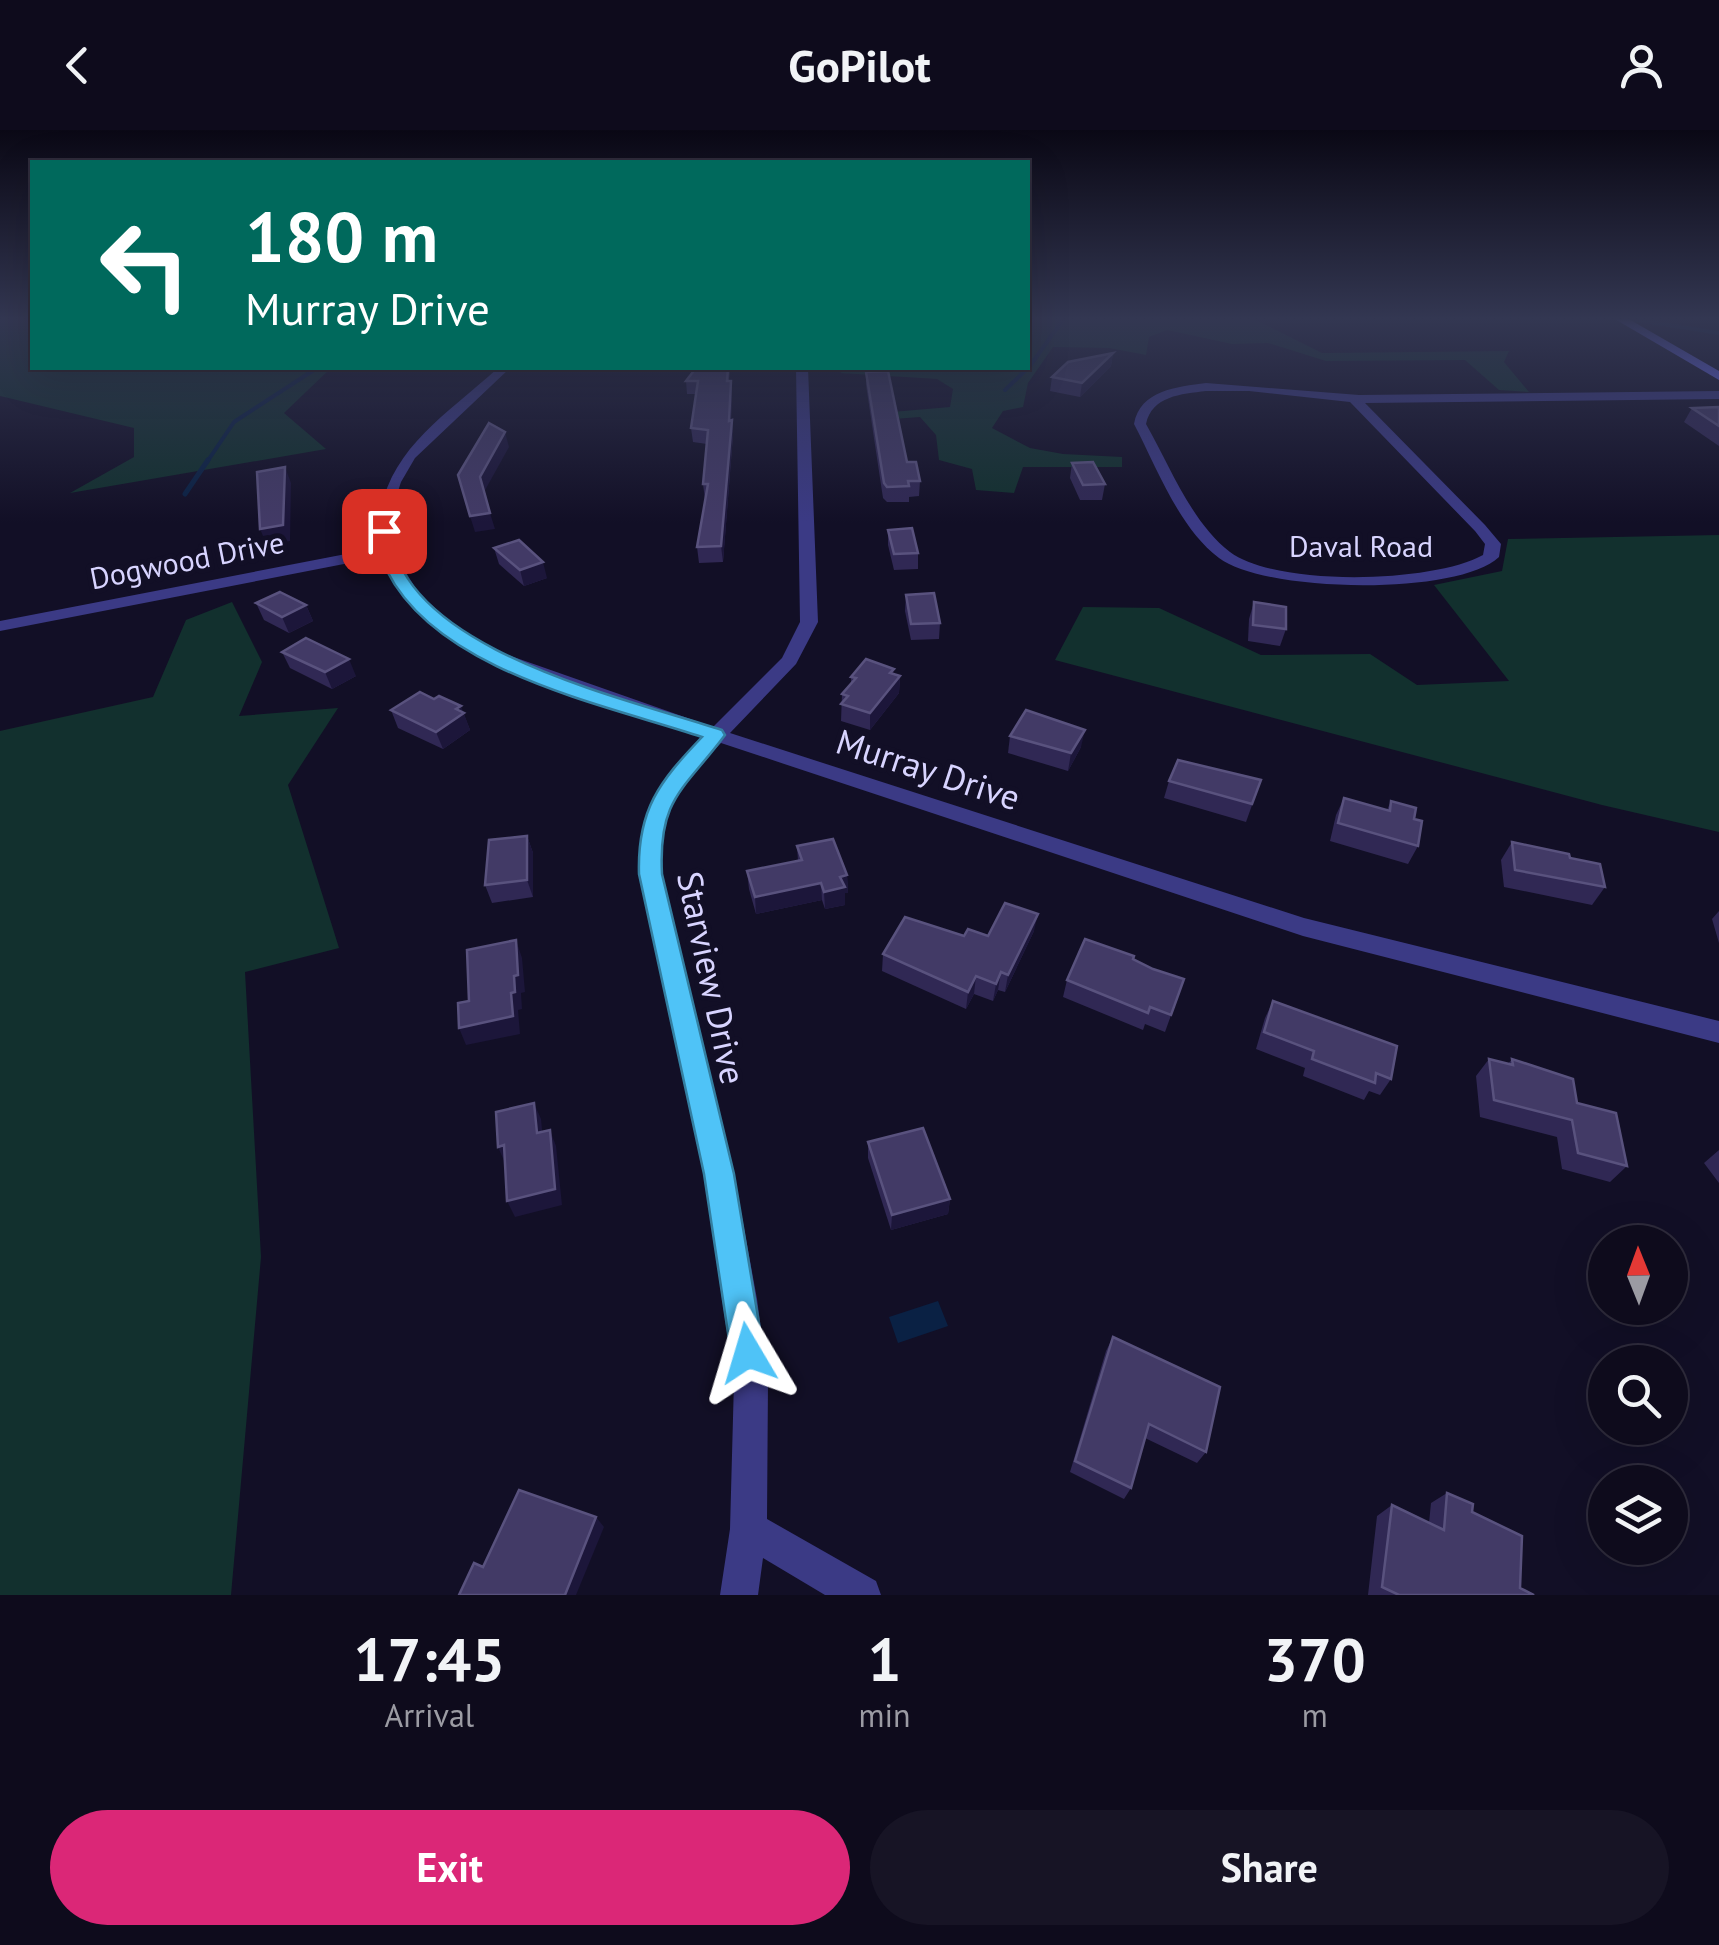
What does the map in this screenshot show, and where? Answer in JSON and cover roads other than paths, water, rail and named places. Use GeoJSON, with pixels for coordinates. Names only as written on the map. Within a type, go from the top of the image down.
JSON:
{"type":"FeatureCollection","features":[{"type":"Feature","properties":{"kind":"street"},"geometry":{"type":"LineString","coordinates":[[385,551],[384,514],[404,465],[428,437],[484,386]]}},
{"type":"Feature","properties":{"kind":"street","name":"Starview Drive"},"geometry":{"type":"LineString","coordinates":[[739,1595],[748,1528],[751,1381],[719,1174],[650,874],[650,849],[658,809],[670,783],[790,660],[809,622],[803,386]]}},
{"type":"Feature","properties":{"kind":"street","name":"Daval Road"},"geometry":{"type":"LineString","coordinates":[[1208,386],[1155,400],[1145,406],[1140,424],[1204,534],[1225,556],[1239,564],[1304,578],[1435,576],[1482,566],[1491,557],[1492,544],[1480,528],[1354,400]]}},
{"type":"Feature","properties":{"kind":"street","name":"Daval Road"},"geometry":{"type":"LineString","coordinates":[[1225,386],[1354,400],[1719,394]]}},
{"type":"Feature","properties":{"kind":"street","name":"Dogwood Drive"},"geometry":{"type":"LineString","coordinates":[[0,626],[385,551]]}},
{"type":"Feature","properties":{"kind":"street","name":"Murray Drive"},"geometry":{"type":"LineString","coordinates":[[385,551],[400,579],[423,608],[454,634],[488,654],[715,735],[1303,927],[1719,1032]]}},
{"type":"Feature","properties":{"kind":"street"},"geometry":{"type":"LineString","coordinates":[[748,1528],[862,1595]]}},
{"type":"Feature","properties":{"kind":"water"},"geometry":{"type":"Polygon","coordinates":[[[938,1301],[948,1326],[898,1343],[889,1317],[938,1301]]]}},
{"type":"Feature","properties":{"kind":"waterway"},"geometry":{"type":"LineString","coordinates":[[207,462],[234,422],[289,386]]}},
{"type":"Feature","properties":{"kind":"waterway"},"geometry":{"type":"LineString","coordinates":[[1005,390],[1009,386]]}},
{"type":"Feature","properties":{"kind":"waterway"},"geometry":{"type":"LineString","coordinates":[[185,494],[208,460]]}}]}
